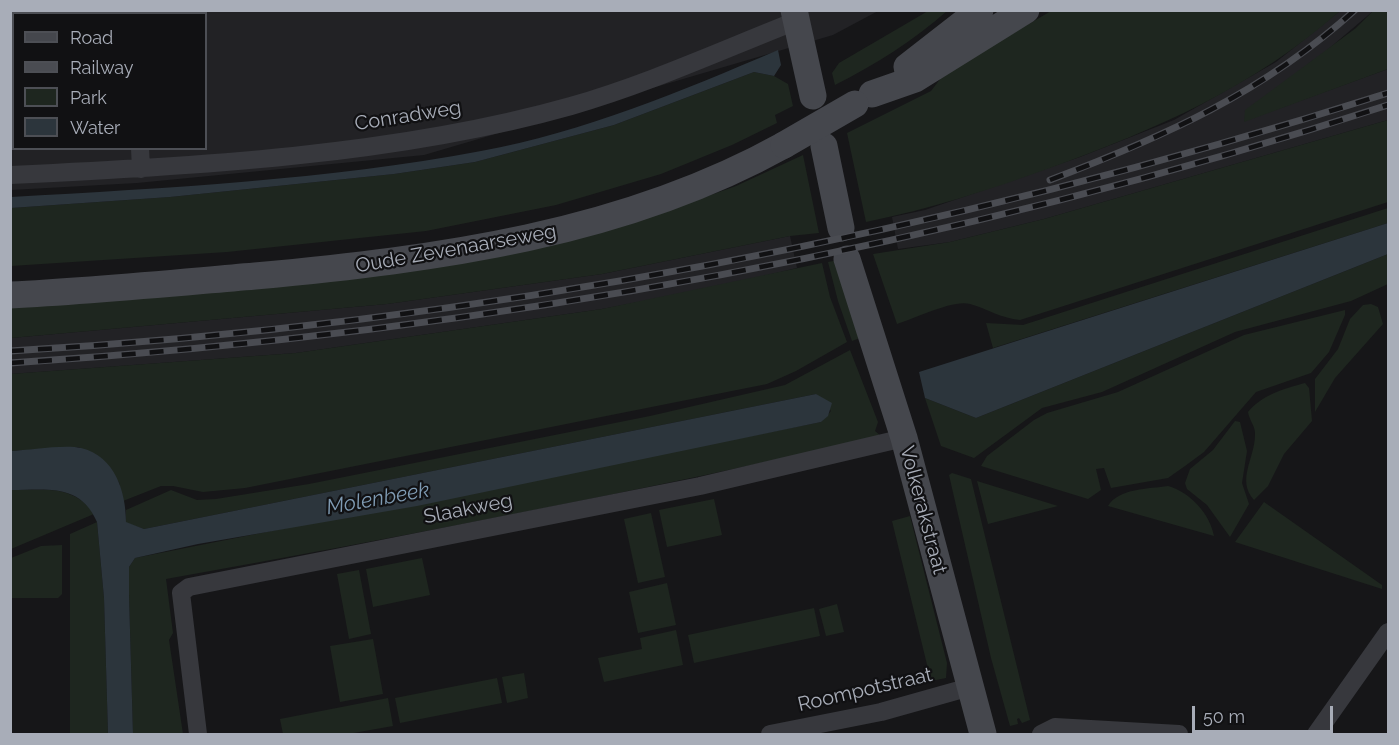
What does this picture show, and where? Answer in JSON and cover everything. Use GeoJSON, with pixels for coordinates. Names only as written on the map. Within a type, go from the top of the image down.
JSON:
{"type":"FeatureCollection","features":[{"type":"Feature","properties":{"kind":"street","name":"Oude Zevenaarseweg"},"geometry":{"type":"LineString","coordinates":[[10,294],[107,291],[374,265],[526,240],[586,225],[717,179],[784,145],[864,99],[980,10]]}},
{"type":"Feature","properties":{"kind":"street","name":"Oude Zevenaarseweg"},"geometry":{"type":"LineString","coordinates":[[864,99],[915,79],[1026,10]]}},
{"type":"Feature","properties":{"kind":"street"},"geometry":{"type":"LineString","coordinates":[[795,16],[813,96]]}},
{"type":"Feature","properties":{"kind":"street","name":"Conradweg"},"geometry":{"type":"LineString","coordinates":[[10,175],[141,169],[320,152],[461,131],[572,106],[684,66],[795,16]]}},
{"type":"Feature","properties":{"kind":"street"},"geometry":{"type":"LineString","coordinates":[[824,146],[841,228]]}},
{"type":"Feature","properties":{"kind":"street"},"geometry":{"type":"LineString","coordinates":[[140,150],[141,169]]}},
{"type":"Feature","properties":{"kind":"street","name":"Volkerakstraat"},"geometry":{"type":"LineString","coordinates":[[848,259],[904,438],[983,735]]}},
{"type":"Feature","properties":{"kind":"street","name":"Slaakweg"},"geometry":{"type":"LineString","coordinates":[[198,735],[181,593],[189,587],[700,486],[904,438]]}},
{"type":"Feature","properties":{"kind":"street"},"geometry":{"type":"LineString","coordinates":[[1316,735],[1389,632]]}},
{"type":"Feature","properties":{"kind":"street","name":"Roompotstraat"},"geometry":{"type":"LineString","coordinates":[[770,735],[881,712],[970,687]]}},
{"type":"Feature","properties":{"kind":"street"},"geometry":{"type":"LineString","coordinates":[[1041,735],[1055,727],[1065,727],[1179,735]]}},
{"type":"Feature","properties":{"kind":"shaded area"},"geometry":{"type":"Polygon","coordinates":[[[11,11],[878,11],[833,35],[424,155],[137,183],[11,190],[11,11]]]}},
{"type":"Feature","properties":{"kind":"shaded area"},"geometry":{"type":"Polygon","coordinates":[[[1340,11],[1373,11],[1244,121],[1388,69],[1388,120],[1044,219],[950,242],[898,249],[892,217],[925,210],[1080,157],[1174,120],[1276,62],[1340,11]]]}},
{"type":"Feature","properties":{"kind":"shaded area"},"geometry":{"type":"Polygon","coordinates":[[[790,236],[797,268],[713,288],[602,309],[296,353],[11,374],[11,338],[387,304],[602,274],[790,236]]]}},
{"type":"Feature","properties":{"kind":"green space"},"geometry":{"type":"Polygon","coordinates":[[[928,11],[947,11],[894,51],[835,85],[832,73],[839,63],[928,11]]]}},
{"type":"Feature","properties":{"kind":"green space"},"geometry":{"type":"Polygon","coordinates":[[[1051,11],[1340,11],[1273,62],[1238,84],[1166,121],[1090,153],[1005,184],[936,205],[866,222],[847,133],[931,91],[944,74],[1051,11]]]}},
{"type":"Feature","properties":{"kind":"green space"},"geometry":{"type":"Polygon","coordinates":[[[1373,11],[1388,11],[1388,69],[1244,122],[1245,110],[1356,28],[1373,11]]]}},
{"type":"Feature","properties":{"kind":"green space"},"geometry":{"type":"Polygon","coordinates":[[[754,72],[774,76],[788,84],[793,106],[775,115],[777,123],[732,145],[661,174],[556,205],[426,231],[227,252],[11,266],[11,208],[170,197],[394,174],[475,162],[614,125],[754,72]]]}},
{"type":"Feature","properties":{"kind":"green space"},"geometry":{"type":"Polygon","coordinates":[[[1388,120],[1388,202],[1020,320],[963,303],[944,307],[897,324],[873,254],[950,242],[1044,219],[1388,120]]]}},
{"type":"Feature","properties":{"kind":"green space"},"geometry":{"type":"Polygon","coordinates":[[[803,155],[819,233],[790,236],[602,274],[387,304],[11,338],[11,304],[652,216],[736,186],[803,155]]]}},
{"type":"Feature","properties":{"kind":"green space"},"geometry":{"type":"Polygon","coordinates":[[[1388,208],[1388,223],[993,348],[986,323],[1023,325],[1388,208]]]}},
{"type":"Feature","properties":{"kind":"green space"},"geometry":{"type":"Polygon","coordinates":[[[1388,254],[1388,284],[1351,301],[1235,332],[1102,392],[1042,408],[974,458],[941,446],[925,398],[976,418],[1388,254]]]}},
{"type":"Feature","properties":{"kind":"green space"},"geometry":{"type":"Polygon","coordinates":[[[839,260],[860,338],[852,341],[828,262],[839,260]]]}},
{"type":"Feature","properties":{"kind":"green space"},"geometry":{"type":"Polygon","coordinates":[[[822,263],[830,297],[847,342],[796,371],[767,384],[245,488],[203,492],[161,486],[123,501],[119,482],[79,447],[11,451],[10,374],[296,353],[602,309],[822,263]]]}},
{"type":"Feature","properties":{"kind":"green space"},"geometry":{"type":"Polygon","coordinates":[[[1371,304],[1378,307],[1383,324],[1335,378],[1315,412],[1315,379],[1338,349],[1350,319],[1363,305],[1371,304]]]}},
{"type":"Feature","properties":{"kind":"green space"},"geometry":{"type":"Polygon","coordinates":[[[1345,310],[1329,352],[1311,373],[1256,392],[1204,452],[1168,478],[1111,488],[1104,468],[1096,469],[1101,490],[1088,499],[981,466],[987,456],[1034,420],[1047,413],[1118,392],[1244,335],[1345,310]]]}},
{"type":"Feature","properties":{"kind":"green space"},"geometry":{"type":"Polygon","coordinates":[[[850,350],[878,422],[875,431],[881,436],[703,476],[525,512],[166,579],[173,633],[169,640],[183,734],[133,734],[129,567],[135,558],[821,422],[831,411],[816,394],[144,529],[126,523],[126,510],[171,490],[197,500],[216,499],[309,484],[650,416],[785,385],[850,350]]]}},
{"type":"Feature","properties":{"kind":"green space"},"geometry":{"type":"Polygon","coordinates":[[[1305,383],[1309,388],[1312,421],[1284,454],[1268,486],[1254,500],[1249,492],[1246,477],[1255,435],[1248,412],[1267,396],[1305,383]]]}},
{"type":"Feature","properties":{"kind":"green space"},"geometry":{"type":"Polygon","coordinates":[[[1235,421],[1240,422],[1247,451],[1242,483],[1249,504],[1230,537],[1207,505],[1187,489],[1185,483],[1190,469],[1213,450],[1235,421]]]}},
{"type":"Feature","properties":{"kind":"green space"},"geometry":{"type":"Polygon","coordinates":[[[952,473],[971,479],[1030,720],[1022,723],[1019,718],[1017,719],[1018,724],[1010,726],[991,658],[949,475],[952,473]]]}},
{"type":"Feature","properties":{"kind":"green space"},"geometry":{"type":"Polygon","coordinates":[[[977,481],[1058,506],[988,524],[977,481]]]}},
{"type":"Feature","properties":{"kind":"green space"},"geometry":{"type":"Polygon","coordinates":[[[1168,486],[1184,493],[1198,505],[1208,520],[1214,536],[1108,506],[1113,500],[1127,493],[1168,486]]]}},
{"type":"Feature","properties":{"kind":"green space"},"geometry":{"type":"Polygon","coordinates":[[[10,490],[45,490],[67,493],[86,504],[94,514],[11,549],[10,490]]]}},
{"type":"Feature","properties":{"kind":"green space"},"geometry":{"type":"Polygon","coordinates":[[[714,499],[722,535],[667,547],[659,510],[714,499]]]}},
{"type":"Feature","properties":{"kind":"green space"},"geometry":{"type":"Polygon","coordinates":[[[1264,502],[1382,585],[1382,589],[1235,542],[1264,502]]]}},
{"type":"Feature","properties":{"kind":"green space"},"geometry":{"type":"Polygon","coordinates":[[[651,513],[665,577],[638,583],[624,519],[651,513]]]}},
{"type":"Feature","properties":{"kind":"green space"},"geometry":{"type":"Polygon","coordinates":[[[910,516],[947,663],[946,678],[931,681],[892,521],[910,516]]]}},
{"type":"Feature","properties":{"kind":"green space"},"geometry":{"type":"Polygon","coordinates":[[[97,522],[104,598],[108,734],[70,734],[70,534],[97,522]]]}},
{"type":"Feature","properties":{"kind":"green space"},"geometry":{"type":"Polygon","coordinates":[[[62,545],[62,594],[58,598],[11,598],[11,558],[41,546],[62,545]]]}},
{"type":"Feature","properties":{"kind":"green space"},"geometry":{"type":"Polygon","coordinates":[[[422,558],[430,595],[373,607],[366,569],[422,558]]]}},
{"type":"Feature","properties":{"kind":"green space"},"geometry":{"type":"Polygon","coordinates":[[[359,570],[371,634],[349,639],[337,574],[359,570]]]}},
{"type":"Feature","properties":{"kind":"green space"},"geometry":{"type":"Polygon","coordinates":[[[667,583],[676,625],[638,633],[629,592],[667,583]]]}},
{"type":"Feature","properties":{"kind":"green space"},"geometry":{"type":"Polygon","coordinates":[[[837,604],[844,632],[826,636],[819,609],[837,604]]]}},
{"type":"Feature","properties":{"kind":"green space"},"geometry":{"type":"Polygon","coordinates":[[[814,608],[820,636],[694,663],[688,635],[814,608]]]}},
{"type":"Feature","properties":{"kind":"green space"},"geometry":{"type":"Polygon","coordinates":[[[676,630],[683,665],[604,682],[598,658],[642,649],[640,638],[676,630]]]}},
{"type":"Feature","properties":{"kind":"green space"},"geometry":{"type":"Polygon","coordinates":[[[373,639],[383,694],[340,702],[330,646],[373,639]]]}},
{"type":"Feature","properties":{"kind":"green space"},"geometry":{"type":"Polygon","coordinates":[[[524,673],[528,698],[507,703],[502,677],[524,673]]]}},
{"type":"Feature","properties":{"kind":"green space"},"geometry":{"type":"Polygon","coordinates":[[[497,678],[502,703],[400,723],[395,698],[497,678]]]}},
{"type":"Feature","properties":{"kind":"green space"},"geometry":{"type":"Polygon","coordinates":[[[388,698],[393,726],[348,734],[283,734],[280,719],[388,698]]]}},
{"type":"Feature","properties":{"kind":"water"},"geometry":{"type":"Polygon","coordinates":[[[778,50],[781,65],[774,76],[754,72],[614,125],[475,162],[394,174],[170,197],[11,208],[11,197],[247,182],[365,169],[481,151],[595,122],[669,95],[778,50]]]}},
{"type":"Feature","properties":{"kind":"water"},"geometry":{"type":"Polygon","coordinates":[[[1388,223],[1388,254],[976,418],[925,398],[919,372],[1388,223]]]}},
{"type":"Feature","properties":{"kind":"water","name":"Molenbeek"},"geometry":{"type":"Polygon","coordinates":[[[816,394],[832,403],[828,416],[821,422],[417,506],[198,544],[135,558],[129,567],[133,734],[108,734],[104,598],[97,522],[90,509],[72,495],[50,490],[11,490],[11,451],[57,447],[81,448],[93,452],[110,467],[121,488],[126,522],[144,529],[816,394]]]}},
{"type":"Feature","properties":{"kind":"railway"},"geometry":{"type":"LineString","coordinates":[[1050,180],[1172,129],[1248,89],[1284,66],[1355,10]]}},
{"type":"Feature","properties":{"kind":"railway"},"geometry":{"type":"LineString","coordinates":[[10,351],[185,338],[360,319],[534,295],[708,265],[880,230],[1051,189],[1220,144],[1388,93]]}},
{"type":"Feature","properties":{"kind":"railway"},"geometry":{"type":"LineString","coordinates":[[10,363],[185,349],[360,330],[534,306],[708,277],[880,242],[1051,202],[1220,156],[1388,105]]}}]}
